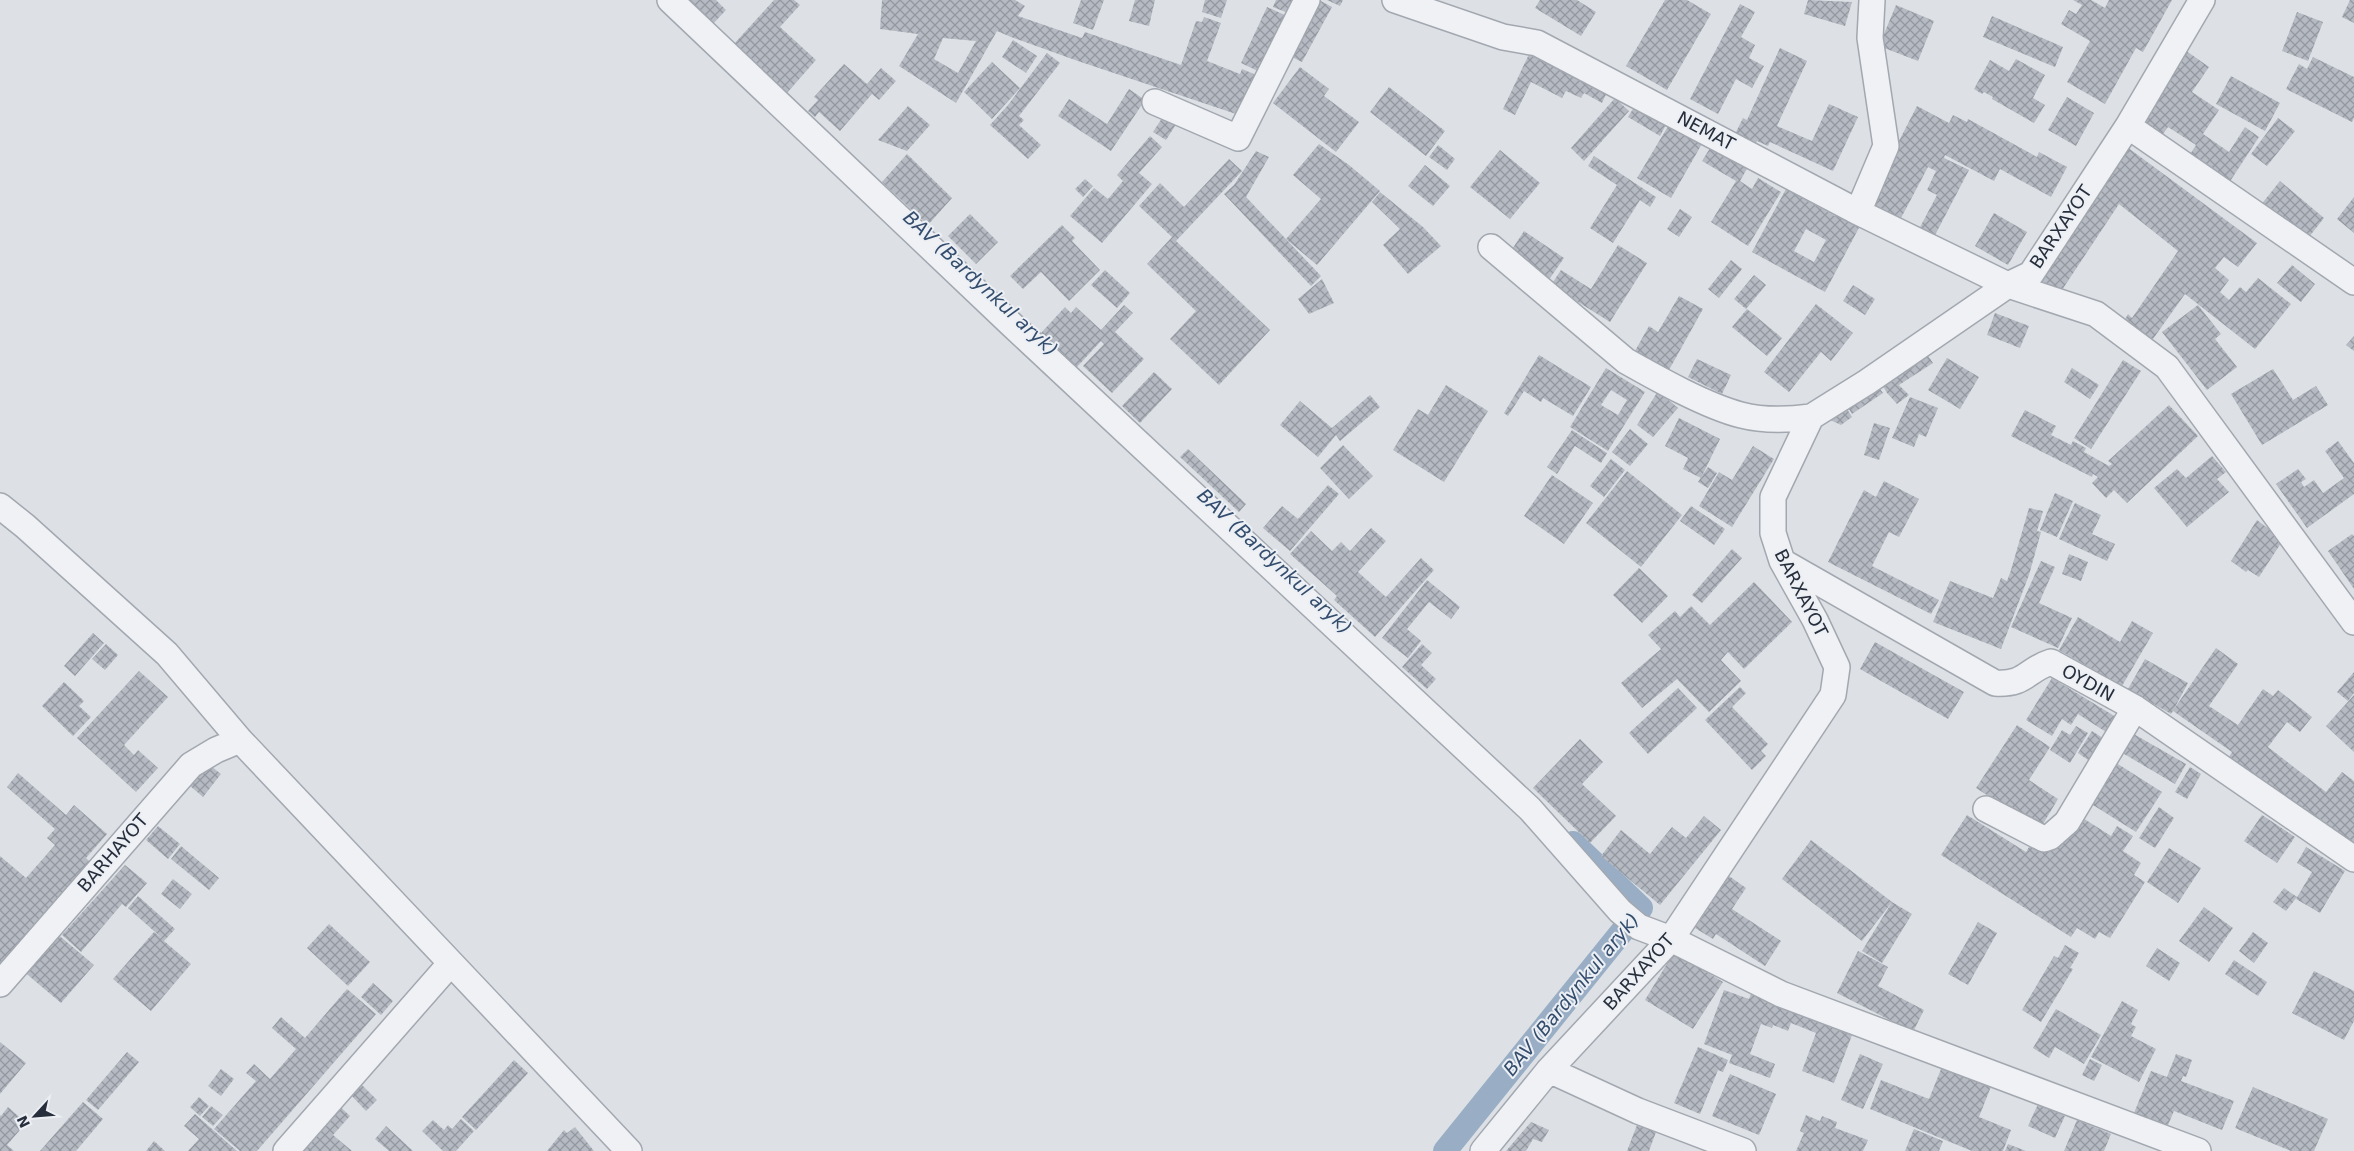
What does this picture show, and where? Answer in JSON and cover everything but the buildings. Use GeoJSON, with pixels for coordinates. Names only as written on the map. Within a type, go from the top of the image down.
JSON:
{"type":"FeatureCollection","features":[{"type":"Feature","properties":{"kind":"street"},"geometry":{"type":"LineString","coordinates":[[670,0],[1012,325],[1530,809],[1620,911],[1639,928],[1671,939],[1781,994],[2198,1151]]}},
{"type":"Feature","properties":{"kind":"street"},"geometry":{"type":"LineString","coordinates":[[1155,102],[1238,138],[1307,0]]}},
{"type":"Feature","properties":{"kind":"street","name":"NEMAT"},"geometry":{"type":"LineString","coordinates":[[1395,0],[1504,37],[1537,42],[1858,212],[2008,285],[2096,314],[2167,367],[2354,622]]}},
{"type":"Feature","properties":{"kind":"street"},"geometry":{"type":"LineString","coordinates":[[1858,212],[1886,146],[1870,38],[1872,0]]}},
{"type":"Feature","properties":{"kind":"street","name":"BARXAYOT"},"geometry":{"type":"LineString","coordinates":[[1483,1151],[1549,1070],[1671,939],[1833,695],[1838,667],[1815,620],[1782,561],[1773,533],[1773,497],[1810,417],[1867,382],[2008,285],[2031,274],[2128,126],[2202,0]]}},
{"type":"Feature","properties":{"kind":"street"},"geometry":{"type":"LineString","coordinates":[[2128,126],[2354,282]]}},
{"type":"Feature","properties":{"kind":"street"},"geometry":{"type":"LineString","coordinates":[[1491,247],[1626,361],[1644,371],[1705,401],[1741,415],[1786,420],[1810,417]]}},
{"type":"Feature","properties":{"kind":"street"},"geometry":{"type":"LineString","coordinates":[[0,506],[25,526],[166,654],[240,740],[629,1151]]}},
{"type":"Feature","properties":{"kind":"street","name":"OYDIN"},"geometry":{"type":"LineString","coordinates":[[1782,561],[1995,683],[2010,684],[2024,678],[2038,666],[2051,662],[2135,708],[2354,859]]}},
{"type":"Feature","properties":{"kind":"street"},"geometry":{"type":"LineString","coordinates":[[1986,809],[2044,839],[2050,837],[2067,822],[2135,708]]}},
{"type":"Feature","properties":{"kind":"street","name":"BARHAYOT"},"geometry":{"type":"LineString","coordinates":[[0,984],[191,765],[216,750],[240,740]]}},
{"type":"Feature","properties":{"kind":"street"},"geometry":{"type":"LineString","coordinates":[[286,1151],[450,964]]}},
{"type":"Feature","properties":{"kind":"street"},"geometry":{"type":"LineString","coordinates":[[1549,1070],[1638,1111],[1743,1151]]}},
{"type":"Feature","properties":{"kind":"waterway","name":"BAV (Bardynkul aryk)"},"geometry":{"type":"LineString","coordinates":[[1445,1151],[1641,908],[1573,843]]}}]}
